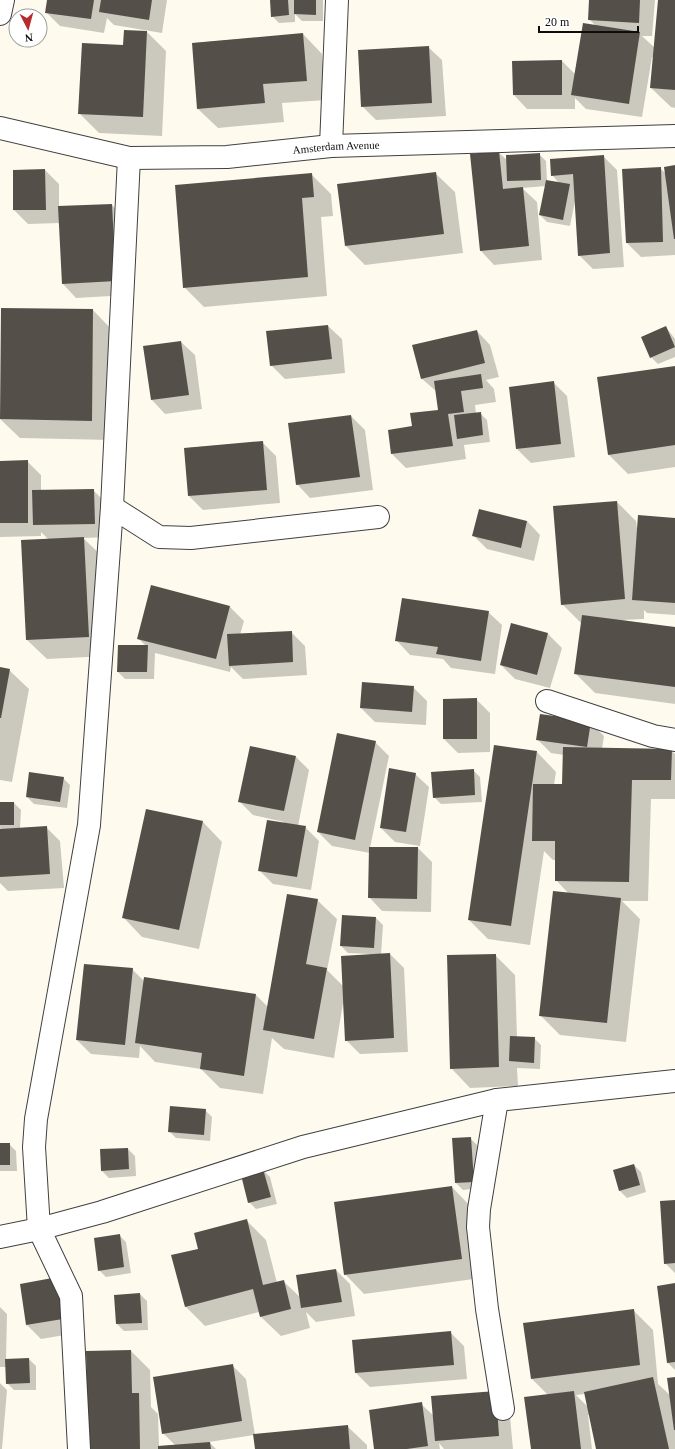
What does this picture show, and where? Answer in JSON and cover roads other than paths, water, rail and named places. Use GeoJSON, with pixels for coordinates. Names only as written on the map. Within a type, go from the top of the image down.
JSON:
{"type":"FeatureCollection","features":[{"type":"Feature","properties":{"kind":"street"},"geometry":{"type":"LineString","coordinates":[[0,14],[3,0]]}},
{"type":"Feature","properties":{"kind":"street"},"geometry":{"type":"LineString","coordinates":[[331,146],[337,0]]}},
{"type":"Feature","properties":{"kind":"street","name":"Amsterdam Avenue"},"geometry":{"type":"LineString","coordinates":[[0,128],[129,158],[227,157],[331,146],[675,136]]}},
{"type":"Feature","properties":{"kind":"street"},"geometry":{"type":"LineString","coordinates":[[79,1449],[71,1296],[39,1229],[34,1147],[36,1119],[89,825],[112,507],[129,158]]}},
{"type":"Feature","properties":{"kind":"street"},"geometry":{"type":"LineString","coordinates":[[112,507],[159,537],[192,538],[378,517]]}},
{"type":"Feature","properties":{"kind":"street"},"geometry":{"type":"LineString","coordinates":[[547,701],[653,736],[675,740]]}},
{"type":"Feature","properties":{"kind":"street"},"geometry":{"type":"LineString","coordinates":[[0,1237],[39,1229],[102,1212],[303,1147],[497,1100],[675,1081]]}},
{"type":"Feature","properties":{"kind":"street"},"geometry":{"type":"LineString","coordinates":[[497,1100],[479,1209],[478,1227],[487,1309],[503,1409]]}}]}
